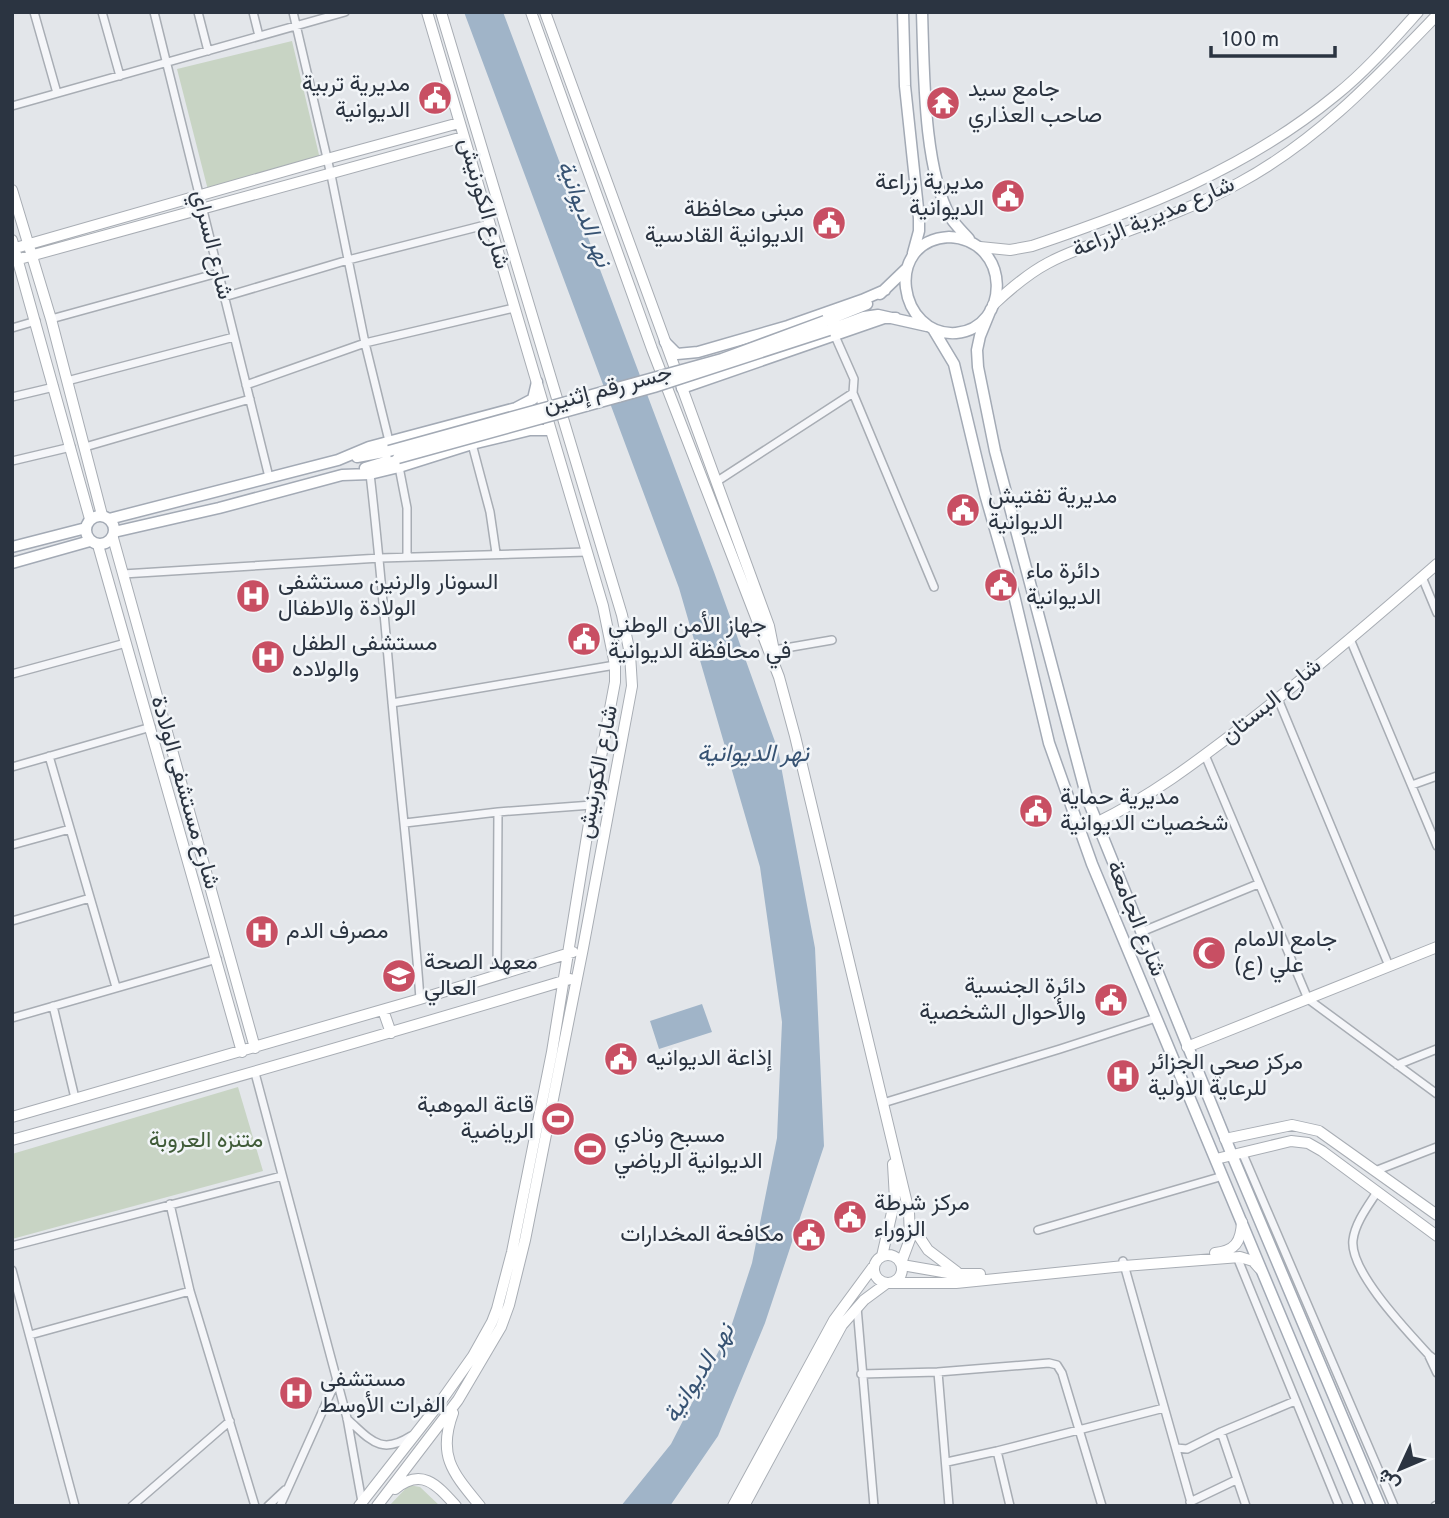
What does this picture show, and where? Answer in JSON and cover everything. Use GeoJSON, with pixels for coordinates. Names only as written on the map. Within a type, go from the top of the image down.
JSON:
{"type":"FeatureCollection","features":[{"type":"Feature","properties":{"kind":"main road","name":"شارع الكورنيش"},"geometry":{"type":"LineString","coordinates":[[361,1504],[473,1356],[497,1309],[514,1238],[565,980],[586,840],[615,682],[608,625],[427,12]]}},
{"type":"Feature","properties":{"kind":"main road","name":"شارع الكورنيش"},"geometry":{"type":"LineString","coordinates":[[379,1503],[458,1400],[502,1327],[509,1305],[525,1240],[578,976],[632,686],[630,654],[624,624],[441,12]]}},
{"type":"Feature","properties":{"kind":"main road"},"geometry":{"type":"LineString","coordinates":[[531,12],[668,392],[779,677]]}},
{"type":"Feature","properties":{"kind":"main road"},"geometry":{"type":"LineString","coordinates":[[545,12],[769,626],[910,1222],[922,1244],[934,1256],[964,1275]]}},
{"type":"Feature","properties":{"kind":"main road"},"geometry":{"type":"LineString","coordinates":[[829,329],[871,302],[906,269],[919,231],[905,86],[903,12]]}},
{"type":"Feature","properties":{"kind":"main road"},"geometry":{"type":"LineString","coordinates":[[668,392],[864,317],[886,315],[954,333],[979,323],[992,307],[996,292],[994,268],[952,220],[934,170],[924,85],[922,12]]}},
{"type":"Feature","properties":{"kind":"main road","name":"شارع مديرية الزراعة"},"geometry":{"type":"LineString","coordinates":[[975,244],[1010,250],[1032,246],[1170,196],[1225,168],[1272,142],[1336,95],[1366,68],[1418,12]]}},
{"type":"Feature","properties":{"kind":"main road","name":"شارع مديرية الزراعة"},"geometry":{"type":"LineString","coordinates":[[992,307],[1013,286],[1052,260],[1179,212],[1240,183],[1278,160],[1319,131],[1356,99],[1437,15]]}},
{"type":"Feature","properties":{"kind":"main road"},"geometry":{"type":"LineString","coordinates":[[94,543],[86,534],[88,524],[71,447],[36,321],[15,261],[13,246],[29,244],[459,123]]}},
{"type":"Feature","properties":{"kind":"main road"},"geometry":{"type":"LineString","coordinates":[[15,261],[463,137]]}},
{"type":"Feature","properties":{"kind":"main road"},"geometry":{"type":"LineString","coordinates":[[473,169],[488,166]]}},
{"type":"Feature","properties":{"kind":"main road"},"geometry":{"type":"LineString","coordinates":[[12,190],[51,319],[85,447],[113,535]]}},
{"type":"Feature","properties":{"kind":"main road"},"geometry":{"type":"LineString","coordinates":[[913,253],[936,239],[959,237],[975,244]]}},
{"type":"Feature","properties":{"kind":"main road"},"geometry":{"type":"LineString","coordinates":[[906,269],[908,299],[915,312],[931,328]]}},
{"type":"Feature","properties":{"kind":"main road"},"geometry":{"type":"LineString","coordinates":[[665,342],[677,354],[698,352],[788,326],[885,290]]}},
{"type":"Feature","properties":{"kind":"main road","name":"شارع الجامعة"},"geometry":{"type":"LineString","coordinates":[[992,307],[980,336],[978,367],[995,451],[1080,775],[1096,823],[1187,1047],[1225,1139],[1237,1153],[1244,1184],[1380,1506]]}},
{"type":"Feature","properties":{"kind":"main road","name":"شارع الجامعة"},"geometry":{"type":"LineString","coordinates":[[931,328],[954,364],[1060,780],[1092,864],[1360,1506]]}},
{"type":"Feature","properties":{"kind":"main road","name":"جسر رقم إثنين"},"geometry":{"type":"LineString","coordinates":[[394,454],[654,387],[829,329]]}},
{"type":"Feature","properties":{"kind":"main road"},"geometry":{"type":"LineString","coordinates":[[652,349],[665,342]]}},
{"type":"Feature","properties":{"kind":"main road"},"geometry":{"type":"LineString","coordinates":[[12,562],[94,543],[105,544],[113,535],[342,475],[522,405],[533,399],[537,382]]}},
{"type":"Feature","properties":{"kind":"main road"},"geometry":{"type":"LineString","coordinates":[[12,547],[106,517],[338,460],[472,444],[535,429],[549,430]]}},
{"type":"Feature","properties":{"kind":"main road"},"geometry":{"type":"LineString","coordinates":[[342,475],[370,474],[394,454]]}},
{"type":"Feature","properties":{"kind":"main road","name":"شارع مستشفى الولادة"},"geometry":{"type":"LineString","coordinates":[[113,535],[255,1048]]}},
{"type":"Feature","properties":{"kind":"main road","name":"شارع مستشفى الولادة"},"geometry":{"type":"LineString","coordinates":[[94,543],[151,727],[242,1052]]}},
{"type":"Feature","properties":{"kind":"main road","name":"شارع البستان"},"geometry":{"type":"LineString","coordinates":[[1096,823],[1153,793],[1205,755],[1278,699],[1437,564]]}},
{"type":"Feature","properties":{"kind":"main road"},"geometry":{"type":"LineString","coordinates":[[608,625],[624,624]]}},
{"type":"Feature","properties":{"kind":"main road"},"geometry":{"type":"LineString","coordinates":[[615,682],[632,686]]}},
{"type":"Feature","properties":{"kind":"main road"},"geometry":{"type":"LineString","coordinates":[[1060,780],[1080,775]]}},
{"type":"Feature","properties":{"kind":"main road"},"geometry":{"type":"LineString","coordinates":[[175,813],[190,811]]}},
{"type":"Feature","properties":{"kind":"main road"},"geometry":{"type":"LineString","coordinates":[[586,840],[604,841]]}},
{"type":"Feature","properties":{"kind":"main road"},"geometry":{"type":"LineString","coordinates":[[1092,864],[1111,859]]}},
{"type":"Feature","properties":{"kind":"main road"},"geometry":{"type":"LineString","coordinates":[[1187,1047],[1437,947]]}},
{"type":"Feature","properties":{"kind":"main road"},"geometry":{"type":"LineString","coordinates":[[12,1117],[242,1052],[583,948]]}},
{"type":"Feature","properties":{"kind":"main road"},"geometry":{"type":"LineString","coordinates":[[12,1140],[255,1073],[578,976]]}},
{"type":"Feature","properties":{"kind":"main road"},"geometry":{"type":"LineString","coordinates":[[383,1010],[391,1033]]}},
{"type":"Feature","properties":{"kind":"main road"},"geometry":{"type":"LineString","coordinates":[[128,1084],[122,1090],[122,1096],[126,1102],[135,1105]]}},
{"type":"Feature","properties":{"kind":"main road"},"geometry":{"type":"LineString","coordinates":[[104,1091],[115,1098],[113,1107],[106,1113]]}},
{"type":"Feature","properties":{"kind":"main road"},"geometry":{"type":"LineString","coordinates":[[1225,1139],[1292,1125],[1306,1127],[1325,1135],[1437,1215]]}},
{"type":"Feature","properties":{"kind":"main road"},"geometry":{"type":"LineString","coordinates":[[1317,1148],[1325,1135]]}},
{"type":"Feature","properties":{"kind":"main road"},"geometry":{"type":"LineString","coordinates":[[733,1506],[834,1320],[882,1256],[895,1199],[892,1139]]}},
{"type":"Feature","properties":{"kind":"main road"},"geometry":{"type":"LineString","coordinates":[[1216,1159],[1298,1141],[1317,1148],[1437,1236]]}},
{"type":"Feature","properties":{"kind":"main road"},"geometry":{"type":"LineString","coordinates":[[1225,1181],[1235,1179],[1244,1184]]}},
{"type":"Feature","properties":{"kind":"main road"},"geometry":{"type":"LineString","coordinates":[[1387,1200],[1396,1186]]}},
{"type":"Feature","properties":{"kind":"main road"},"geometry":{"type":"LineString","coordinates":[[744,1506],[842,1325],[857,1306],[899,1278],[908,1245],[910,1222]]}},
{"type":"Feature","properties":{"kind":"main road"},"geometry":{"type":"LineString","coordinates":[[873,1267],[875,1276],[889,1283],[940,1284],[1225,1252],[1239,1241],[1242,1222]]}},
{"type":"Feature","properties":{"kind":"main road"},"geometry":{"type":"LineString","coordinates":[[882,1256],[895,1257],[901,1264],[964,1275],[1237,1257],[1253,1261],[1266,1278]]}},
{"type":"Feature","properties":{"kind":"main road"},"geometry":{"type":"LineString","coordinates":[[458,1400],[446,1438],[447,1457],[455,1475],[480,1506]]}},
{"type":"Feature","properties":{"kind":"main road"},"geometry":{"type":"LineString","coordinates":[[379,1503],[402,1483],[420,1479],[437,1485],[456,1506]]}},
{"type":"Feature","properties":{"kind":"street"},"geometry":{"type":"LineString","coordinates":[[34,12],[57,93]]}},
{"type":"Feature","properties":{"kind":"street"},"geometry":{"type":"LineString","coordinates":[[102,12],[120,76]]}},
{"type":"Feature","properties":{"kind":"street","name":"شارع السراي"},"geometry":{"type":"LineString","coordinates":[[154,12],[269,477]]}},
{"type":"Feature","properties":{"kind":"street"},"geometry":{"type":"LineString","coordinates":[[198,12],[208,51]]}},
{"type":"Feature","properties":{"kind":"street"},"geometry":{"type":"LineString","coordinates":[[253,12],[259,36]]}},
{"type":"Feature","properties":{"kind":"street"},"geometry":{"type":"LineString","coordinates":[[293,12],[331,175],[365,343],[407,508],[407,557]]}},
{"type":"Feature","properties":{"kind":"street"},"geometry":{"type":"LineString","coordinates":[[12,106],[345,12]]}},
{"type":"Feature","properties":{"kind":"street"},"geometry":{"type":"LineString","coordinates":[[224,297],[348,260],[489,225]]}},
{"type":"Feature","properties":{"kind":"street"},"geometry":{"type":"LineString","coordinates":[[51,319],[218,273]]}},
{"type":"Feature","properties":{"kind":"street"},"geometry":{"type":"LineString","coordinates":[[246,385],[365,343],[514,308]]}},
{"type":"Feature","properties":{"kind":"street"},"geometry":{"type":"LineString","coordinates":[[12,328],[36,321]]}},
{"type":"Feature","properties":{"kind":"street"},"geometry":{"type":"LineString","coordinates":[[829,329],[854,379],[853,393],[934,587]]}},
{"type":"Feature","properties":{"kind":"street"},"geometry":{"type":"LineString","coordinates":[[67,381],[234,337]]}},
{"type":"Feature","properties":{"kind":"street"},"geometry":{"type":"LineString","coordinates":[[12,397],[54,387]]}},
{"type":"Feature","properties":{"kind":"street"},"geometry":{"type":"LineString","coordinates":[[716,482],[853,393]]}},
{"type":"Feature","properties":{"kind":"street"},"geometry":{"type":"LineString","coordinates":[[85,447],[250,399]]}},
{"type":"Feature","properties":{"kind":"street"},"geometry":{"type":"LineString","coordinates":[[472,444],[490,512],[496,554]]}},
{"type":"Feature","properties":{"kind":"street"},"geometry":{"type":"LineString","coordinates":[[12,461],[71,447]]}},
{"type":"Feature","properties":{"kind":"street"},"geometry":{"type":"LineString","coordinates":[[370,474],[414,909],[419,999]]}},
{"type":"Feature","properties":{"kind":"street"},"geometry":{"type":"LineString","coordinates":[[123,575],[380,558],[587,552]]}},
{"type":"Feature","properties":{"kind":"street"},"geometry":{"type":"LineString","coordinates":[[1422,577],[1437,613]]}},
{"type":"Feature","properties":{"kind":"street"},"geometry":{"type":"LineString","coordinates":[[1350,639],[1437,846]]}},
{"type":"Feature","properties":{"kind":"street"},"geometry":{"type":"LineString","coordinates":[[774,650],[832,640]]}},
{"type":"Feature","properties":{"kind":"street"},"geometry":{"type":"LineString","coordinates":[[12,674],[126,643]]}},
{"type":"Feature","properties":{"kind":"street"},"geometry":{"type":"LineString","coordinates":[[392,703],[615,665]]}},
{"type":"Feature","properties":{"kind":"street"},"geometry":{"type":"LineString","coordinates":[[1278,699],[1390,966]]}},
{"type":"Feature","properties":{"kind":"street"},"geometry":{"type":"LineString","coordinates":[[12,767],[151,727]]}},
{"type":"Feature","properties":{"kind":"street"},"geometry":{"type":"LineString","coordinates":[[1205,755],[1308,999],[1437,1094]]}},
{"type":"Feature","properties":{"kind":"street"},"geometry":{"type":"LineString","coordinates":[[49,756],[116,987]]}},
{"type":"Feature","properties":{"kind":"street"},"geometry":{"type":"LineString","coordinates":[[1412,785],[1437,776]]}},
{"type":"Feature","properties":{"kind":"street"},"geometry":{"type":"LineString","coordinates":[[405,823],[592,805]]}},
{"type":"Feature","properties":{"kind":"street"},"geometry":{"type":"LineString","coordinates":[[497,976],[498,812]]}},
{"type":"Feature","properties":{"kind":"street"},"geometry":{"type":"LineString","coordinates":[[12,845],[70,829]]}},
{"type":"Feature","properties":{"kind":"street"},"geometry":{"type":"LineString","coordinates":[[1141,932],[1258,884]]}},
{"type":"Feature","properties":{"kind":"street"},"geometry":{"type":"LineString","coordinates":[[12,921],[90,898]]}},
{"type":"Feature","properties":{"kind":"street"},"geometry":{"type":"LineString","coordinates":[[12,1018],[217,959]]}},
{"type":"Feature","properties":{"kind":"street"},"geometry":{"type":"LineString","coordinates":[[53,1006],[75,1098]]}},
{"type":"Feature","properties":{"kind":"street"},"geometry":{"type":"LineString","coordinates":[[883,1103],[1156,1018]]}},
{"type":"Feature","properties":{"kind":"street"},"geometry":{"type":"LineString","coordinates":[[1397,1065],[1437,1049]]}},
{"type":"Feature","properties":{"kind":"street"},"geometry":{"type":"LineString","coordinates":[[255,1073],[347,1418],[361,1504]]}},
{"type":"Feature","properties":{"kind":"street"},"geometry":{"type":"LineString","coordinates":[[1376,1171],[1437,1147]]}},
{"type":"Feature","properties":{"kind":"street"},"geometry":{"type":"LineString","coordinates":[[1237,1153],[1394,1506]]}},
{"type":"Feature","properties":{"kind":"street"},"geometry":{"type":"LineString","coordinates":[[12,1246],[282,1175]]}},
{"type":"Feature","properties":{"kind":"street"},"geometry":{"type":"LineString","coordinates":[[1038,1230],[1225,1181]]}},
{"type":"Feature","properties":{"kind":"street"},"geometry":{"type":"LineString","coordinates":[[1377,1192],[1357,1227],[1353,1240],[1354,1254],[1389,1310],[1437,1361]]}},
{"type":"Feature","properties":{"kind":"street"},"geometry":{"type":"LineString","coordinates":[[170,1204],[190,1291],[255,1506]]}},
{"type":"Feature","properties":{"kind":"street"},"geometry":{"type":"LineString","coordinates":[[1237,1257],[1339,1506]]}},
{"type":"Feature","properties":{"kind":"street"},"geometry":{"type":"LineString","coordinates":[[1124,1264],[1191,1504],[1237,1480]]}},
{"type":"Feature","properties":{"kind":"street"},"geometry":{"type":"LineString","coordinates":[[12,1270],[75,1506]]}},
{"type":"Feature","properties":{"kind":"street"},"geometry":{"type":"LineString","coordinates":[[30,1335],[190,1291]]}},
{"type":"Feature","properties":{"kind":"street"},"geometry":{"type":"LineString","coordinates":[[857,1306],[874,1506]]}},
{"type":"Feature","properties":{"kind":"street"},"geometry":{"type":"LineString","coordinates":[[1429,1355],[1437,1374]]}},
{"type":"Feature","properties":{"kind":"street"},"geometry":{"type":"LineString","coordinates":[[861,1374],[1049,1363],[1057,1365],[1062,1373],[1101,1506]]}},
{"type":"Feature","properties":{"kind":"street"},"geometry":{"type":"LineString","coordinates":[[938,1371],[949,1506]]}},
{"type":"Feature","properties":{"kind":"street"},"geometry":{"type":"LineString","coordinates":[[280,1506],[336,1380]]}},
{"type":"Feature","properties":{"kind":"street"},"geometry":{"type":"LineString","coordinates":[[1176,1448],[1187,1449],[1295,1401]]}},
{"type":"Feature","properties":{"kind":"street"},"geometry":{"type":"LineString","coordinates":[[947,1462],[1164,1408]]}},
{"type":"Feature","properties":{"kind":"street"},"geometry":{"type":"LineString","coordinates":[[347,1418],[368,1438],[385,1446],[401,1442],[415,1433]]}},
{"type":"Feature","properties":{"kind":"street"},"geometry":{"type":"LineString","coordinates":[[132,1506],[230,1421]]}},
{"type":"Feature","properties":{"kind":"street"},"geometry":{"type":"LineString","coordinates":[[1221,1432],[1246,1506]]}},
{"type":"Feature","properties":{"kind":"street"},"geometry":{"type":"LineString","coordinates":[[996,1451],[1010,1506]]}},
{"type":"Feature","properties":{"kind":"street"},"geometry":{"type":"LineString","coordinates":[[268,1506],[288,1488]]}},
{"type":"Feature","properties":{"kind":"green space"},"geometry":{"type":"Polygon","coordinates":[[[292,41],[320,159],[209,194],[177,69],[292,41]]]}},
{"type":"Feature","properties":{"kind":"green space","name":"متنزه العروبة"},"geometry":{"type":"Polygon","coordinates":[[[238,1087],[263,1171],[12,1239],[12,1154],[238,1087]]]}},
{"type":"Feature","properties":{"kind":"green space"},"geometry":{"type":"Polygon","coordinates":[[[409,1485],[420,1487],[440,1506],[389,1506],[409,1485]]]}},
{"type":"Feature","properties":{"kind":"water","name":"نهر الديوانية"},"geometry":{"type":"Polygon","coordinates":[[[464,12],[503,12],[714,572],[778,750],[815,948],[824,1146],[765,1323],[718,1436],[670,1506],[621,1506],[671,1444],[731,1327],[752,1263],[777,1138],[782,1022],[760,867],[679,588],[464,12]]]}},
{"type":"Feature","properties":{"kind":"water"},"geometry":{"type":"Polygon","coordinates":[[[702,1004],[712,1032],[659,1049],[650,1021],[702,1004]]]}},
{"type":"Feature","properties":{"kind":"place","name":"مديرية تربية الديوانية"},"geometry":{"type":"Point","coordinates":[435,98]}},
{"type":"Feature","properties":{"kind":"place","name":"جامع سيد صاحب العذاري"},"geometry":{"type":"Point","coordinates":[943,103]}},
{"type":"Feature","properties":{"kind":"place","name":"مديرية زراعة الديوانية"},"geometry":{"type":"Point","coordinates":[1008,196]}},
{"type":"Feature","properties":{"kind":"place","name":"مبنى محافظة الديوانية القادسية"},"geometry":{"type":"Point","coordinates":[829,223]}},
{"type":"Feature","properties":{"kind":"place","name":"مديرية تفتيش الديوانية"},"geometry":{"type":"Point","coordinates":[963,510]}},
{"type":"Feature","properties":{"kind":"place","name":"دائرة ماء الديوانية"},"geometry":{"type":"Point","coordinates":[1001,585]}},
{"type":"Feature","properties":{"kind":"place","name":"السونار والرنين مستشفى الولادة والاطفال"},"geometry":{"type":"Point","coordinates":[253,596]}},
{"type":"Feature","properties":{"kind":"place","name":"جهاز الأمن الوطني في محافظة الديوانية"},"geometry":{"type":"Point","coordinates":[584,639]}},
{"type":"Feature","properties":{"kind":"place","name":"مستشفى الطفل والولاده"},"geometry":{"type":"Point","coordinates":[268,657]}},
{"type":"Feature","properties":{"kind":"place","name":"مديرية حماية شخصيات الديوانية"},"geometry":{"type":"Point","coordinates":[1036,811]}},
{"type":"Feature","properties":{"kind":"place","name":"مصرف الدم"},"geometry":{"type":"Point","coordinates":[262,932]}},
{"type":"Feature","properties":{"kind":"place","name":"جامع الامام علي (ع)"},"geometry":{"type":"Point","coordinates":[1209,953]}},
{"type":"Feature","properties":{"kind":"place","name":"معهد الصحة العالي"},"geometry":{"type":"Point","coordinates":[399,976]}},
{"type":"Feature","properties":{"kind":"place","name":"دائرة الجنسية والأحوال الشخصية"},"geometry":{"type":"Point","coordinates":[1111,1000]}},
{"type":"Feature","properties":{"kind":"place","name":"إذاعة الديوانيه"},"geometry":{"type":"Point","coordinates":[621,1059]}},
{"type":"Feature","properties":{"kind":"place","name":"مركز صحي الجزائر للرعاية الاولية"},"geometry":{"type":"Point","coordinates":[1123,1076]}},
{"type":"Feature","properties":{"kind":"place","name":"قاعة الموهبة الرياضية"},"geometry":{"type":"Point","coordinates":[558,1119]}},
{"type":"Feature","properties":{"kind":"place","name":"مسبح ونادي الديوانية الرياضي"},"geometry":{"type":"Point","coordinates":[590,1149]}},
{"type":"Feature","properties":{"kind":"place","name":"مركز شرطة الزوراء"},"geometry":{"type":"Point","coordinates":[850,1217]}},
{"type":"Feature","properties":{"kind":"place","name":"مكافحة المخدارات"},"geometry":{"type":"Point","coordinates":[809,1235]}},
{"type":"Feature","properties":{"kind":"place","name":"مستشفى الفرات الأوسط"},"geometry":{"type":"Point","coordinates":[296,1393]}}]}
